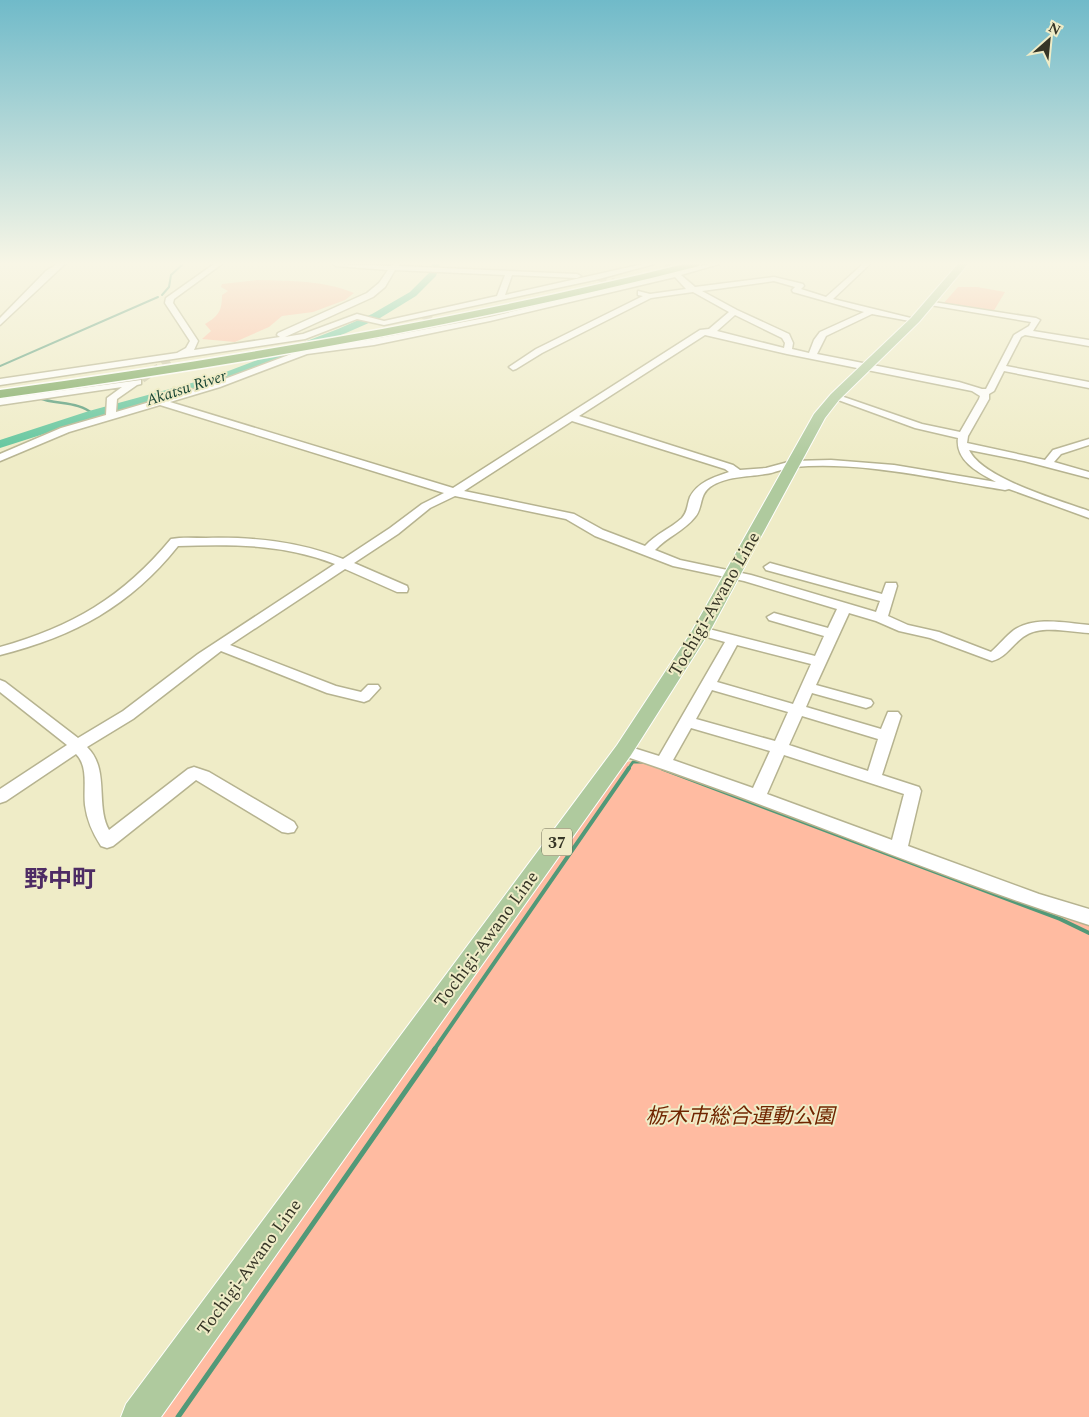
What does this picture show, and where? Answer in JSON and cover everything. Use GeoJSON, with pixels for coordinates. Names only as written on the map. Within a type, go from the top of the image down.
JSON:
{"type":"FeatureCollection","features":[{"type":"Feature","properties":{"kind":"highway"},"geometry":{"type":"LineString","coordinates":[[0,388],[258,350],[353,330]]}},
{"type":"Feature","properties":{"kind":"highway"},"geometry":{"type":"LineString","coordinates":[[0,394],[234,359],[397,330]]}},
{"type":"Feature","properties":{"kind":"main road","name":"Tochigi-Awano Line"},"geometry":{"type":"LineString","coordinates":[[139,1417],[624,750],[701,631],[792,464],[820,417],[835,397],[904,330]]}},
{"type":"Feature","properties":{"kind":"street"},"geometry":{"type":"LineString","coordinates":[[173,358],[190,350],[194,341],[187,330]]}},
{"type":"Feature","properties":{"kind":"street"},"geometry":{"type":"LineString","coordinates":[[273,341],[289,330]]}},
{"type":"Feature","properties":{"kind":"street"},"geometry":{"type":"LineString","coordinates":[[0,382],[173,358],[305,336],[320,330]]}},
{"type":"Feature","properties":{"kind":"street"},"geometry":{"type":"LineString","coordinates":[[0,458],[65,430],[246,375],[305,352],[374,342],[434,330]]}},
{"type":"Feature","properties":{"kind":"street"},"geometry":{"type":"LineString","coordinates":[[514,367],[539,351],[581,330]]}},
{"type":"Feature","properties":{"kind":"street"},"geometry":{"type":"LineString","coordinates":[[773,330],[786,336],[789,343],[787,351]]}},
{"type":"Feature","properties":{"kind":"street"},"geometry":{"type":"LineString","coordinates":[[812,356],[818,340],[823,334],[831,330]]}},
{"type":"Feature","properties":{"kind":"street"},"geometry":{"type":"LineString","coordinates":[[0,797],[76,746],[128,715],[220,646],[345,564],[426,506],[454,492],[703,332],[712,332],[787,351],[959,385],[982,392],[989,390],[1018,335],[1028,330]]}},
{"type":"Feature","properties":{"kind":"street"},"geometry":{"type":"LineString","coordinates":[[1024,332],[1089,343]]}},
{"type":"Feature","properties":{"kind":"street"},"geometry":{"type":"LineString","coordinates":[[1002,368],[1089,385]]}},
{"type":"Feature","properties":{"kind":"street"},"geometry":{"type":"LineString","coordinates":[[0,402],[140,381],[110,401],[111,417]]}},
{"type":"Feature","properties":{"kind":"street"},"geometry":{"type":"LineString","coordinates":[[982,392],[985,395],[982,404],[963,441],[967,456],[979,469],[1016,488],[1089,516]]}},
{"type":"Feature","properties":{"kind":"street"},"geometry":{"type":"LineString","coordinates":[[835,397],[963,441],[1089,475]]}},
{"type":"Feature","properties":{"kind":"street"},"geometry":{"type":"LineString","coordinates":[[160,402],[454,492],[570,516],[600,533],[677,563],[846,606],[904,628],[934,635],[992,657],[1026,629],[1041,627],[1089,629]]}},
{"type":"Feature","properties":{"kind":"street"},"geometry":{"type":"LineString","coordinates":[[571,417],[729,467],[738,474]]}},
{"type":"Feature","properties":{"kind":"street"},"geometry":{"type":"LineString","coordinates":[[1047,464],[1057,452],[1089,442]]}},
{"type":"Feature","properties":{"kind":"street"},"geometry":{"type":"LineString","coordinates":[[647,551],[659,538],[680,526],[692,514],[696,497],[706,485],[721,478],[792,464],[878,467],[1016,488]]}},
{"type":"Feature","properties":{"kind":"street"},"geometry":{"type":"LineString","coordinates":[[0,651],[25,645],[54,633],[94,615],[115,602],[140,583],[160,562],[175,542],[220,541],[274,545],[309,551],[345,564],[402,589]]}},
{"type":"Feature","properties":{"kind":"street"},"geometry":{"type":"LineString","coordinates":[[807,577],[815,564]]}},
{"type":"Feature","properties":{"kind":"street"},"geometry":{"type":"LineString","coordinates":[[770,567],[807,577],[889,592],[881,618]]}},
{"type":"Feature","properties":{"kind":"street"},"geometry":{"type":"LineString","coordinates":[[757,797],[846,606]]}},
{"type":"Feature","properties":{"kind":"street"},"geometry":{"type":"LineString","coordinates":[[774,617],[833,634]]}},
{"type":"Feature","properties":{"kind":"street"},"geometry":{"type":"LineString","coordinates":[[701,631],[819,662]]}},
{"type":"Feature","properties":{"kind":"street"},"geometry":{"type":"LineString","coordinates":[[663,763],[733,640]]}},
{"type":"Feature","properties":{"kind":"street"},"geometry":{"type":"LineString","coordinates":[[220,646],[332,690],[364,696],[373,688]]}},
{"type":"Feature","properties":{"kind":"street"},"geometry":{"type":"LineString","coordinates":[[708,684],[887,736]]}},
{"type":"Feature","properties":{"kind":"street"},"geometry":{"type":"LineString","coordinates":[[0,685],[62,732],[87,756],[93,777],[92,803],[99,828],[107,842],[194,773],[203,776],[288,827]]}},
{"type":"Feature","properties":{"kind":"street"},"geometry":{"type":"LineString","coordinates":[[808,687],[866,703]]}},
{"type":"Feature","properties":{"kind":"street"},"geometry":{"type":"LineString","coordinates":[[873,779],[893,716]]}},
{"type":"Feature","properties":{"kind":"street"},"geometry":{"type":"LineString","coordinates":[[686,721],[779,748],[913,791],[898,850]]}},
{"type":"Feature","properties":{"kind":"street"},"geometry":{"type":"LineString","coordinates":[[624,750],[1060,909],[1089,917]]}},
{"type":"Feature","properties":{"kind":"green space"},"geometry":{"type":"Polygon","coordinates":[[[262,330],[235,342],[202,339],[211,331],[262,330]]]}},
{"type":"Feature","properties":{"kind":"green space","name":"栃木市総合運動公園"},"geometry":{"type":"Polygon","coordinates":[[[646,760],[1089,924],[1089,1417],[154,1417],[623,763],[646,760]]]}},
{"type":"Feature","properties":{"kind":"waterway"},"geometry":{"type":"LineString","coordinates":[[0,366],[82,330]]}},
{"type":"Feature","properties":{"kind":"waterway","name":"Akatsu River"},"geometry":{"type":"LineString","coordinates":[[0,444],[93,414],[214,380],[344,330]]}},
{"type":"Feature","properties":{"kind":"waterway"},"geometry":{"type":"LineString","coordinates":[[39,398],[81,407],[93,414]]}},
{"type":"Feature","properties":{"kind":"waterway"},"geometry":{"type":"LineString","coordinates":[[628,769],[633,762],[643,762]]}},
{"type":"Feature","properties":{"kind":"waterway"},"geometry":{"type":"LineString","coordinates":[[434,1050],[629,768]]}},
{"type":"Feature","properties":{"kind":"waterway"},"geometry":{"type":"LineString","coordinates":[[663,769],[1060,919],[1089,933]]}},
{"type":"Feature","properties":{"kind":"waterway"},"geometry":{"type":"LineString","coordinates":[[178,1417],[435,1049]]}},
{"type":"Feature","properties":{"kind":"tunnel"},"geometry":{"type":"LineString","coordinates":[[142,379],[171,359]]}},
{"type":"Feature","properties":{"kind":"district","name":"野中町"},"geometry":{"type":"Point","coordinates":[60,879]}}]}
